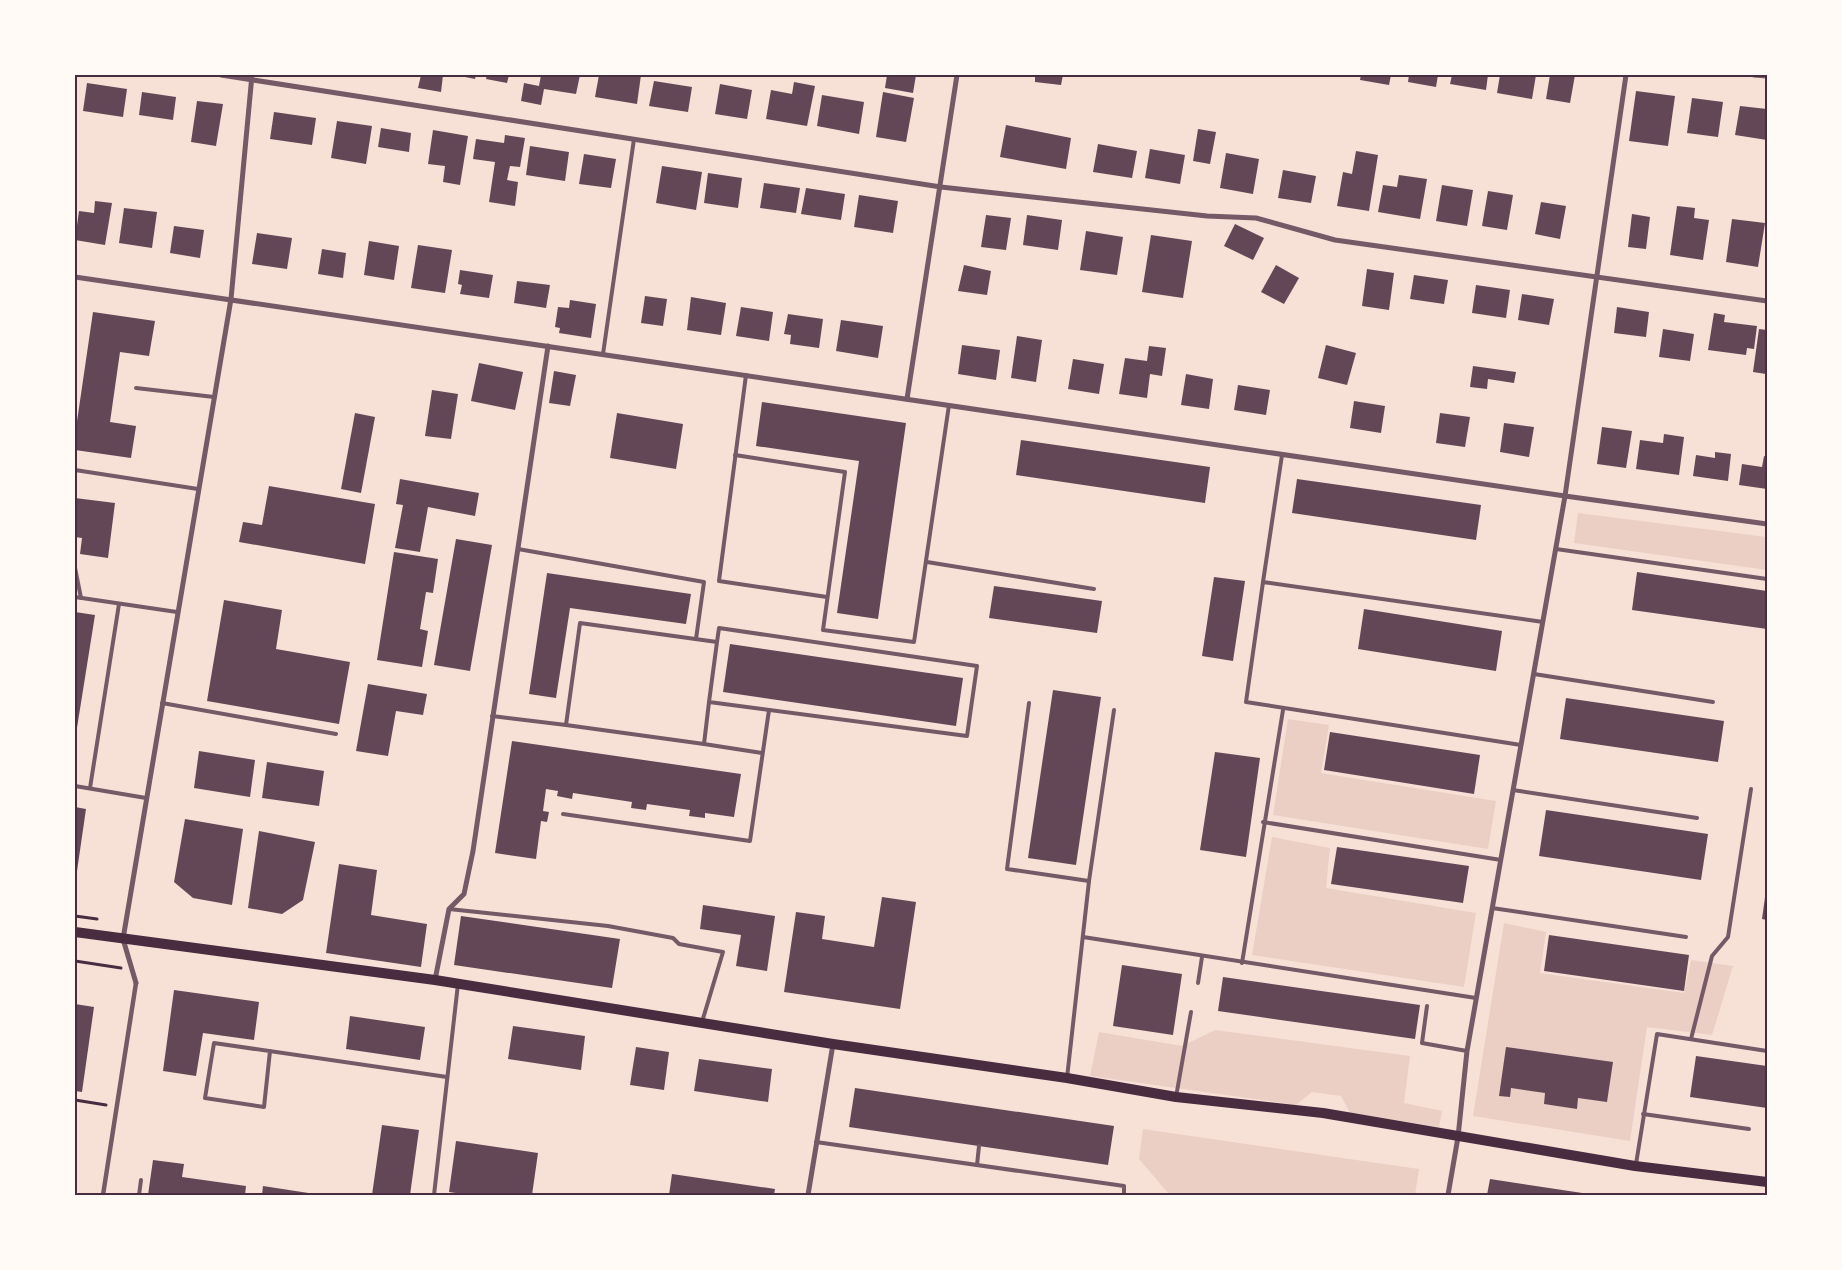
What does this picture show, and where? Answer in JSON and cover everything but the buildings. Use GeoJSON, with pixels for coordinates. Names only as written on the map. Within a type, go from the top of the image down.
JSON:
{"type":"FeatureCollection","features":[{"type":"Feature","properties":{"kind":"main road"},"geometry":{"type":"LineString","coordinates":[[75,932],[435,980],[833,1044],[1067,1078],[1176,1097],[1323,1112],[1458,1137],[1635,1166],[1767,1182]]}},
{"type":"Feature","properties":{"kind":"street"},"geometry":{"type":"LineString","coordinates":[[221,75],[252,77],[634,140],[941,187],[1207,216],[1256,218],[1335,240],[1767,301]]}},
{"type":"Feature","properties":{"kind":"street"},"geometry":{"type":"LineString","coordinates":[[907,399],[957,75]]}},
{"type":"Feature","properties":{"kind":"street"},"geometry":{"type":"LineString","coordinates":[[1448,1195],[1458,1137],[1467,1051],[1565,496],[1626,75]]}},
{"type":"Feature","properties":{"kind":"street"},"geometry":{"type":"LineString","coordinates":[[1754,75],[1767,76]]}},
{"type":"Feature","properties":{"kind":"street"},"geometry":{"type":"LineString","coordinates":[[103,1195],[136,983],[123,939],[230,299],[252,77]]}},
{"type":"Feature","properties":{"kind":"street"},"geometry":{"type":"LineString","coordinates":[[75,277],[1282,455],[1767,524]]}},
{"type":"Feature","properties":{"kind":"street"},"geometry":{"type":"LineString","coordinates":[[435,980],[449,909],[464,894],[473,851],[548,346]]}},
{"type":"Feature","properties":{"kind":"street"},"geometry":{"type":"LineString","coordinates":[[808,1195],[833,1044]]}},
{"type":"Feature","properties":{"kind":"lane"},"geometry":{"type":"LineString","coordinates":[[603,354],[634,140]]}},
{"type":"Feature","properties":{"kind":"lane"},"geometry":{"type":"LineString","coordinates":[[746,375],[719,581],[827,597]]}},
{"type":"Feature","properties":{"kind":"lane"},"geometry":{"type":"LineString","coordinates":[[136,388],[214,398]]}},
{"type":"Feature","properties":{"kind":"lane"},"geometry":{"type":"LineString","coordinates":[[736,455],[845,472],[823,630],[914,642],[949,405]]}},
{"type":"Feature","properties":{"kind":"lane"},"geometry":{"type":"LineString","coordinates":[[1282,455],[1246,702],[1283,710],[1521,745]]}},
{"type":"Feature","properties":{"kind":"lane"},"geometry":{"type":"LineString","coordinates":[[75,470],[198,489]]}},
{"type":"Feature","properties":{"kind":"lane"},"geometry":{"type":"LineString","coordinates":[[518,549],[704,582],[696,639]]}},
{"type":"Feature","properties":{"kind":"lane"},"geometry":{"type":"LineString","coordinates":[[1556,549],[1767,579]]}},
{"type":"Feature","properties":{"kind":"lane"},"geometry":{"type":"LineString","coordinates":[[927,562],[1094,590]]}},
{"type":"Feature","properties":{"kind":"lane"},"geometry":{"type":"LineString","coordinates":[[75,568],[81,598]]}},
{"type":"Feature","properties":{"kind":"lane"},"geometry":{"type":"LineString","coordinates":[[1263,582],[1543,622]]}},
{"type":"Feature","properties":{"kind":"lane"},"geometry":{"type":"LineString","coordinates":[[75,597],[177,612]]}},
{"type":"Feature","properties":{"kind":"lane"},"geometry":{"type":"LineString","coordinates":[[90,788],[119,604]]}},
{"type":"Feature","properties":{"kind":"lane"},"geometry":{"type":"LineString","coordinates":[[566,725],[580,623],[717,642]]}},
{"type":"Feature","properties":{"kind":"lane"},"geometry":{"type":"LineString","coordinates":[[704,744],[709,702],[719,628],[977,666],[967,736],[709,702]]}},
{"type":"Feature","properties":{"kind":"lane"},"geometry":{"type":"LineString","coordinates":[[1534,674],[1713,702]]}},
{"type":"Feature","properties":{"kind":"lane"},"geometry":{"type":"LineString","coordinates":[[162,703],[336,734]]}},
{"type":"Feature","properties":{"kind":"lane"},"geometry":{"type":"LineString","coordinates":[[1029,703],[1007,870],[1089,881]]}},
{"type":"Feature","properties":{"kind":"lane"},"geometry":{"type":"LineString","coordinates":[[563,814],[750,841],[769,710]]}},
{"type":"Feature","properties":{"kind":"lane"},"geometry":{"type":"LineString","coordinates":[[1067,1078],[1089,881],[1114,710]]}},
{"type":"Feature","properties":{"kind":"lane"},"geometry":{"type":"LineString","coordinates":[[1242,963],[1263,822],[1283,710]]}},
{"type":"Feature","properties":{"kind":"lane"},"geometry":{"type":"LineString","coordinates":[[492,716],[762,753]]}},
{"type":"Feature","properties":{"kind":"lane"},"geometry":{"type":"LineString","coordinates":[[75,786],[146,798]]}},
{"type":"Feature","properties":{"kind":"lane"},"geometry":{"type":"LineString","coordinates":[[1691,1039],[1712,956],[1728,937],[1751,789]]}},
{"type":"Feature","properties":{"kind":"lane"},"geometry":{"type":"LineString","coordinates":[[1513,790],[1698,818]]}},
{"type":"Feature","properties":{"kind":"lane"},"geometry":{"type":"LineString","coordinates":[[1263,822],[1501,860]]}},
{"type":"Feature","properties":{"kind":"lane"},"geometry":{"type":"LineString","coordinates":[[1492,908],[1686,937]]}},
{"type":"Feature","properties":{"kind":"lane"},"geometry":{"type":"LineString","coordinates":[[449,909],[608,926],[673,938],[679,944],[723,952],[702,1022]]}},
{"type":"Feature","properties":{"kind":"lane"},"geometry":{"type":"LineString","coordinates":[[1083,938],[1476,998]]}},
{"type":"Feature","properties":{"kind":"lane"},"geometry":{"type":"LineString","coordinates":[[1198,983],[1202,957]]}},
{"type":"Feature","properties":{"kind":"lane"},"geometry":{"type":"LineString","coordinates":[[434,1195],[458,984]]}},
{"type":"Feature","properties":{"kind":"lane"},"geometry":{"type":"LineString","coordinates":[[1427,1006],[1422,1043],[1467,1051]]}},
{"type":"Feature","properties":{"kind":"lane"},"geometry":{"type":"LineString","coordinates":[[1176,1097],[1191,1012]]}},
{"type":"Feature","properties":{"kind":"lane"},"geometry":{"type":"LineString","coordinates":[[1635,1166],[1657,1034],[1767,1051]]}},
{"type":"Feature","properties":{"kind":"lane"},"geometry":{"type":"LineString","coordinates":[[270,1051],[264,1107],[205,1098],[214,1043],[270,1051],[447,1077]]}},
{"type":"Feature","properties":{"kind":"lane"},"geometry":{"type":"LineString","coordinates":[[1643,1114],[1749,1129]]}},
{"type":"Feature","properties":{"kind":"lane"},"geometry":{"type":"LineString","coordinates":[[816,1142],[1124,1186],[1124,1195]]}},
{"type":"Feature","properties":{"kind":"lane"},"geometry":{"type":"LineString","coordinates":[[978,1165],[979,1146]]}},
{"type":"Feature","properties":{"kind":"lane"},"geometry":{"type":"LineString","coordinates":[[139,1195],[141,1180]]}},
{"type":"Feature","properties":{"kind":"path"},"geometry":{"type":"LineString","coordinates":[[75,961],[132,970]]}},
{"type":"Feature","properties":{"kind":"path"},"geometry":{"type":"LineString","coordinates":[[75,1100],[116,1106]]}},
{"type":"Feature","properties":{"kind":"shaded area"},"geometry":{"type":"Polygon","coordinates":[[[1578,513],[1767,537],[1767,570],[1574,543],[1578,513]]]}},
{"type":"Feature","properties":{"kind":"shaded area"},"geometry":{"type":"Polygon","coordinates":[[[1288,719],[1329,725],[1321,773],[1496,801],[1488,849],[1273,815],[1288,719]]]}},
{"type":"Feature","properties":{"kind":"shaded area"},"geometry":{"type":"Polygon","coordinates":[[[1272,837],[1330,848],[1326,888],[1476,913],[1464,987],[1252,955],[1272,837]]]}},
{"type":"Feature","properties":{"kind":"shaded area"},"geometry":{"type":"Polygon","coordinates":[[[1504,923],[1546,932],[1540,973],[1684,993],[1691,960],[1733,966],[1712,1035],[1647,1027],[1630,1141],[1473,1116],[1504,923]]]}},
{"type":"Feature","properties":{"kind":"shaded area"},"geometry":{"type":"Polygon","coordinates":[[[1215,1030],[1410,1056],[1404,1103],[1442,1111],[1439,1127],[1350,1113],[1341,1096],[1312,1092],[1296,1105],[1090,1076],[1099,1032],[1182,1046],[1215,1030]]]}},
{"type":"Feature","properties":{"kind":"shaded area"},"geometry":{"type":"Polygon","coordinates":[[[1143,1129],[1419,1169],[1415,1195],[1183,1195],[1168,1193],[1139,1159],[1143,1129]]]}}]}
